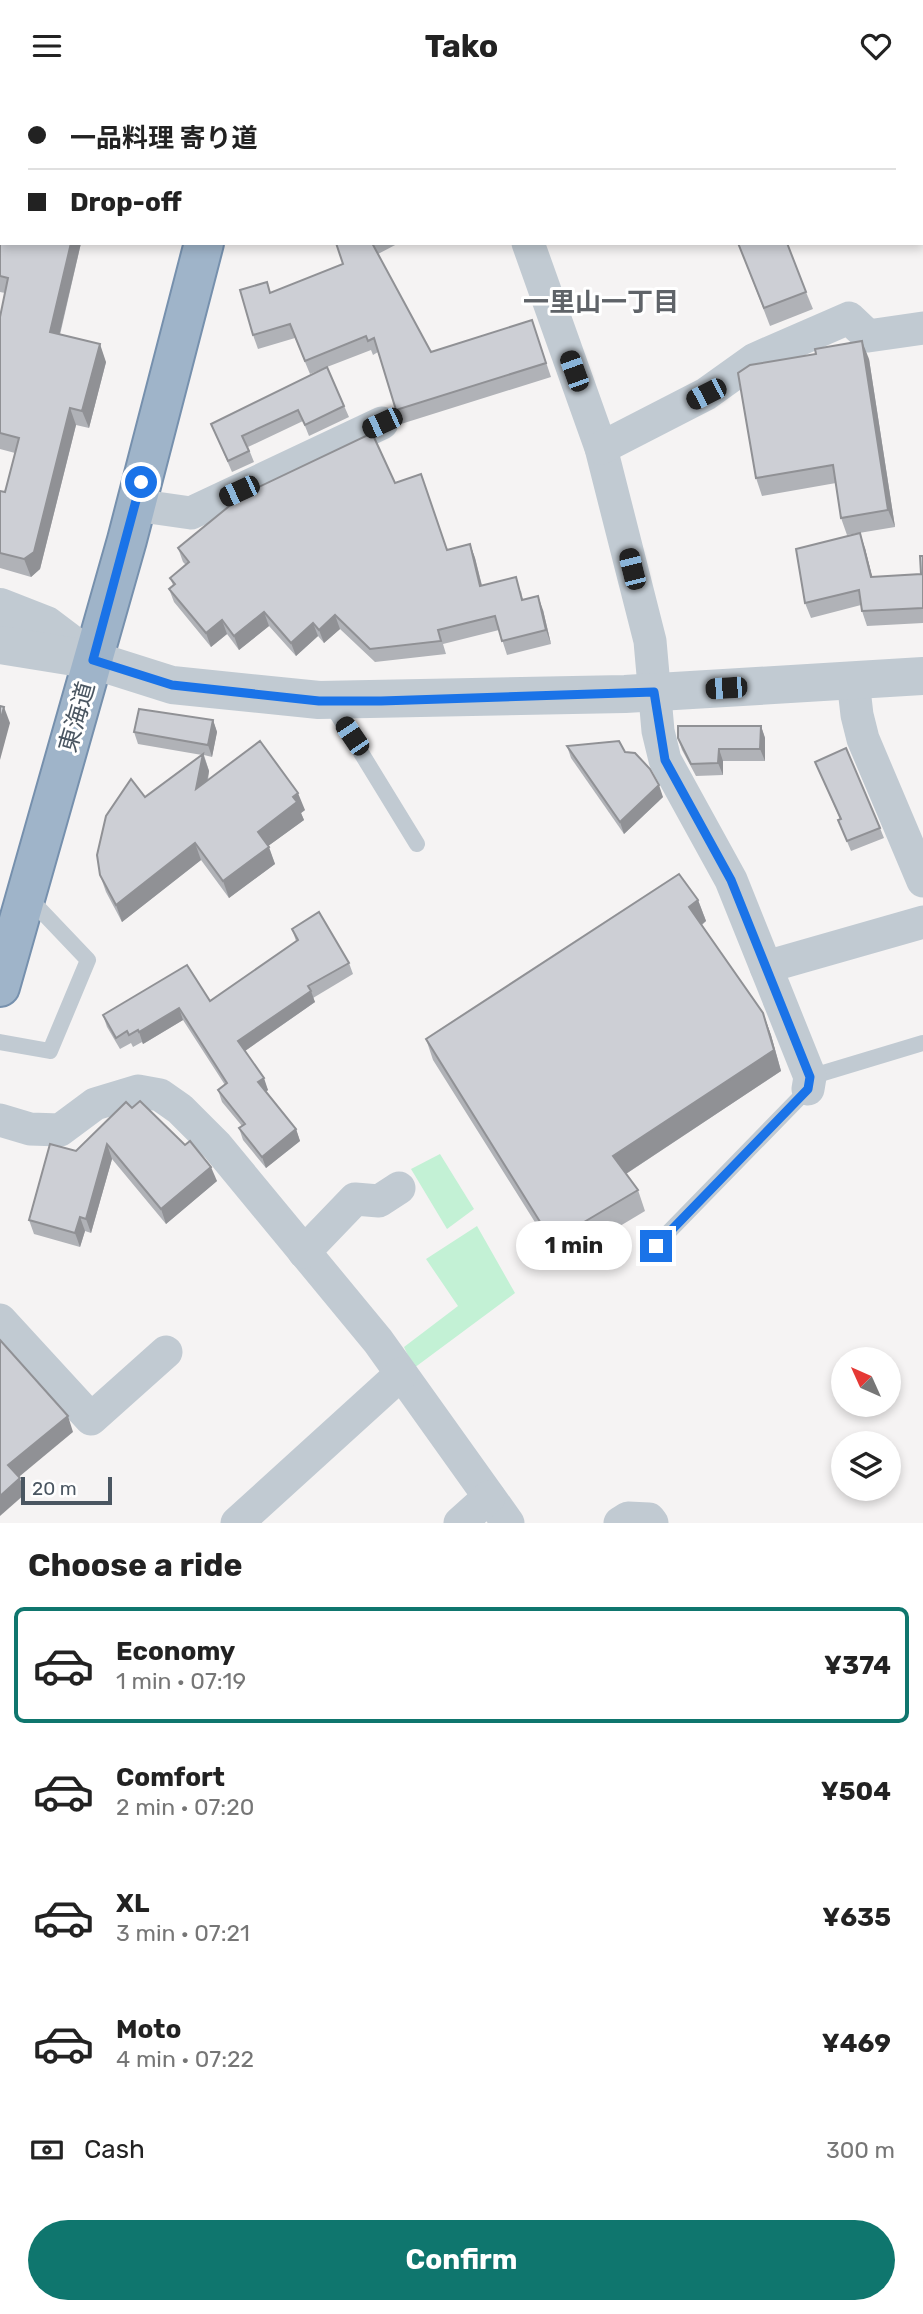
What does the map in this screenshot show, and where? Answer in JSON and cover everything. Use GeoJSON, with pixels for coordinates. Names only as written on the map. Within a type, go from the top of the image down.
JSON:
{"type":"FeatureCollection","features":[{"type":"Feature","properties":{"kind":"highway","name":"東海道"},"geometry":{"type":"LineString","coordinates":[[0,987],[93,660],[203,245]]}},
{"type":"Feature","properties":{"kind":"street"},"geometry":{"type":"LineString","coordinates":[[529,245],[601,448],[650,641],[654,692],[665,760],[731,880],[809,1083]]}},
{"type":"Feature","properties":{"kind":"street"},"geometry":{"type":"LineString","coordinates":[[601,448],[706,394],[755,359],[849,318],[868,337],[923,328]]}},
{"type":"Feature","properties":{"kind":"street"},"geometry":{"type":"LineString","coordinates":[[135,505],[191,513],[382,423]]}},
{"type":"Feature","properties":{"kind":"street"},"geometry":{"type":"LineString","coordinates":[[0,607],[46,625],[93,660]]}},
{"type":"Feature","properties":{"kind":"street"},"geometry":{"type":"LineString","coordinates":[[0,645],[93,660],[172,685],[328,700],[654,692],[923,676]]}},
{"type":"Feature","properties":{"kind":"street"},"geometry":{"type":"LineString","coordinates":[[853,680],[863,739],[919,866]]}},
{"type":"Feature","properties":{"kind":"street"},"geometry":{"type":"LineString","coordinates":[[766,967],[923,922]]}},
{"type":"Feature","properties":{"kind":"street"},"geometry":{"type":"LineString","coordinates":[[0,1120],[30,1129],[60,1130],[95,1104],[116,1095],[138,1091],[160,1095],[180,1109],[217,1146],[304,1252],[401,1374],[499,1510],[460,1523]]}},
{"type":"Feature","properties":{"kind":"street"},"geometry":{"type":"LineString","coordinates":[[304,1252],[355,1199],[379,1201],[399,1188]]}},
{"type":"Feature","properties":{"kind":"street"},"geometry":{"type":"LineString","coordinates":[[0,1320],[91,1419],[166,1352]]}},
{"type":"Feature","properties":{"kind":"street"},"geometry":{"type":"LineString","coordinates":[[237,1523],[401,1374]]}},
{"type":"Feature","properties":{"kind":"street"},"geometry":{"type":"LineString","coordinates":[[620,1523],[628,1518],[649,1519],[652,1523]]}},
{"type":"Feature","properties":{"kind":"lane"},"geometry":{"type":"LineString","coordinates":[[328,700],[417,843]]}},
{"type":"Feature","properties":{"kind":"lane"},"geometry":{"type":"LineString","coordinates":[[0,1042],[50,1051],[89,960],[27,895]]}},
{"type":"Feature","properties":{"kind":"lane"},"geometry":{"type":"LineString","coordinates":[[656,1246],[809,1083],[923,1043]]}},
{"type":"Feature","properties":{"kind":"green space"},"geometry":{"type":"Polygon","coordinates":[[[440,1154],[474,1209],[447,1229],[411,1169],[440,1154]]]}},
{"type":"Feature","properties":{"kind":"green space"},"geometry":{"type":"Polygon","coordinates":[[[477,1226],[515,1293],[414,1368],[404,1347],[458,1306],[426,1259],[477,1226]]]}},
{"type":"Feature","properties":{"kind":"building"},"geometry":{"type":"Polygon","coordinates":[[[0,245],[71,245],[50,332],[100,344],[82,411],[70,408],[34,552],[24,559],[0,553],[0,491],[5,492],[19,438],[0,433],[0,317],[8,278],[0,276],[0,245]]]}},
{"type":"Feature","properties":{"kind":"building"},"geometry":{"type":"Polygon","coordinates":[[[337,245],[373,245],[431,352],[532,320],[546,363],[396,410],[374,338],[368,341],[366,336],[305,361],[290,324],[253,335],[240,290],[267,282],[270,293],[343,264],[337,245]]]}},
{"type":"Feature","properties":{"kind":"building"},"geometry":{"type":"Polygon","coordinates":[[[739,245],[788,245],[806,292],[764,308],[739,245]]]}},
{"type":"Feature","properties":{"kind":"building"},"geometry":{"type":"Polygon","coordinates":[[[862,341],[888,510],[841,518],[833,465],[756,478],[738,373],[750,365],[816,354],[815,349],[862,341]]]}},
{"type":"Feature","properties":{"kind":"building"},"geometry":{"type":"Polygon","coordinates":[[[327,367],[344,406],[305,425],[298,410],[242,436],[249,451],[228,461],[211,424],[327,367]]]}},
{"type":"Feature","properties":{"kind":"building"},"geometry":{"type":"Polygon","coordinates":[[[372,433],[395,483],[421,474],[447,550],[470,544],[480,586],[516,577],[522,600],[538,596],[546,630],[502,641],[495,616],[438,630],[441,641],[370,649],[335,615],[319,630],[313,623],[291,643],[264,612],[234,636],[222,620],[206,633],[169,589],[175,584],[170,578],[189,562],[178,548],[244,494],[372,433]]]}},
{"type":"Feature","properties":{"kind":"building"},"geometry":{"type":"Polygon","coordinates":[[[860,533],[871,577],[921,574],[920,556],[923,556],[923,608],[862,611],[859,590],[805,603],[796,549],[860,533]]]}},
{"type":"Feature","properties":{"kind":"building"},"geometry":{"type":"Polygon","coordinates":[[[0,706],[4,707],[0,722],[0,706]]]}},
{"type":"Feature","properties":{"kind":"building"},"geometry":{"type":"Polygon","coordinates":[[[139,709],[213,720],[208,745],[134,732],[139,709]]]}},
{"type":"Feature","properties":{"kind":"building"},"geometry":{"type":"Polygon","coordinates":[[[678,726],[761,726],[760,749],[719,749],[718,763],[691,764],[678,738],[678,726]]]}},
{"type":"Feature","properties":{"kind":"building"},"geometry":{"type":"Polygon","coordinates":[[[260,741],[298,793],[293,797],[297,802],[258,832],[269,847],[223,881],[195,843],[116,905],[100,875],[97,855],[106,816],[131,779],[145,797],[203,754],[196,789],[260,741]]]}},
{"type":"Feature","properties":{"kind":"building"},"geometry":{"type":"Polygon","coordinates":[[[619,741],[625,752],[635,753],[650,769],[659,785],[620,822],[567,746],[619,741]]]}},
{"type":"Feature","properties":{"kind":"building"},"geometry":{"type":"Polygon","coordinates":[[[846,748],[880,828],[847,841],[838,820],[841,819],[815,762],[846,748]]]}},
{"type":"Feature","properties":{"kind":"building"},"geometry":{"type":"Polygon","coordinates":[[[679,874],[698,900],[689,907],[763,1013],[774,1050],[613,1156],[638,1190],[552,1241],[426,1039],[679,874]]]}},
{"type":"Feature","properties":{"kind":"building"},"geometry":{"type":"Polygon","coordinates":[[[319,912],[349,963],[308,986],[311,991],[238,1041],[264,1078],[258,1082],[296,1129],[262,1157],[239,1128],[245,1124],[218,1090],[227,1083],[179,1008],[139,1032],[138,1030],[129,1035],[127,1031],[116,1038],[103,1015],[187,965],[210,1001],[298,940],[292,929],[319,912]]]}},
{"type":"Feature","properties":{"kind":"building"},"geometry":{"type":"Polygon","coordinates":[[[140,1101],[185,1145],[190,1141],[211,1167],[161,1209],[107,1144],[86,1219],[80,1217],[75,1233],[29,1220],[50,1144],[76,1151],[126,1102],[132,1108],[140,1101]]]}},
{"type":"Feature","properties":{"kind":"building"},"geometry":{"type":"Polygon","coordinates":[[[0,1340],[68,1416],[8,1465],[20,1478],[0,1496],[0,1340]]]}},
{"type":"Feature","properties":{"kind":"district","name":"一里山一丁目"},"geometry":{"type":"Point","coordinates":[601,302]}},
{"type":"Feature","properties":{"kind":"route"},"geometry":{"type":"LineString","coordinates":[[141,482],[93,660],[172,685],[319,701],[654,692],[658,731],[665,760],[731,880],[810,1077],[808,1089],[656,1246]]}}]}
